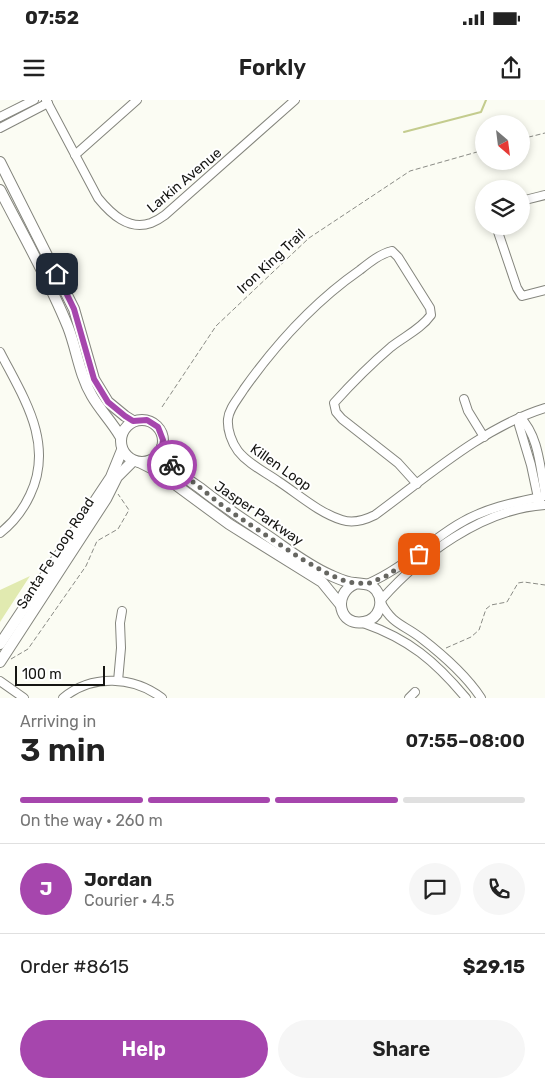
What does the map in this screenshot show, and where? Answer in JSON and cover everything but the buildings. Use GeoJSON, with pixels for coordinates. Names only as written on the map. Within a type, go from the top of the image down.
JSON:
{"type":"FeatureCollection","features":[{"type":"Feature","properties":{"kind":"main road"},"geometry":{"type":"LineString","coordinates":[[0,162],[74,309],[94,379],[108,402],[125,416],[133,421],[147,420],[158,427],[163,440],[162,447],[153,459],[147,462],[129,458],[122,450],[120,436],[113,423],[92,398],[82,378],[69,329],[0,190]]}},
{"type":"Feature","properties":{"kind":"main road"},"geometry":{"type":"LineString","coordinates":[[120,436],[123,430],[133,421]]}},
{"type":"Feature","properties":{"kind":"main road","name":"Jasper Parkway"},"geometry":{"type":"LineString","coordinates":[[162,447],[167,460],[174,468],[224,507],[316,568],[354,584]]}},
{"type":"Feature","properties":{"kind":"main road","name":"Santa Fe Loop Road"},"geometry":{"type":"LineString","coordinates":[[0,644],[111,477],[122,450]]}},
{"type":"Feature","properties":{"kind":"main road","name":"Jasper Parkway"},"geometry":{"type":"LineString","coordinates":[[136,461],[157,471],[229,524],[322,582],[340,604]]}},
{"type":"Feature","properties":{"kind":"main road","name":"Santa Fe Loop Road"},"geometry":{"type":"LineString","coordinates":[[0,662],[106,500],[117,477],[136,461]]}},
{"type":"Feature","properties":{"kind":"main road"},"geometry":{"type":"LineString","coordinates":[[354,584],[367,584],[376,591],[381,602],[374,618],[363,622],[352,621],[347,618],[341,609],[340,604],[344,591],[354,584]]}},
{"type":"Feature","properties":{"kind":"street"},"geometry":{"type":"LineString","coordinates":[[0,117],[34,100]]}},
{"type":"Feature","properties":{"kind":"street"},"geometry":{"type":"LineString","coordinates":[[76,155],[137,100]]}},
{"type":"Feature","properties":{"kind":"street","name":"Larkin Avenue"},"geometry":{"type":"LineString","coordinates":[[47,101],[98,198],[109,212],[121,221],[150,224],[165,215],[190,194],[295,100]]}},
{"type":"Feature","properties":{"kind":"street"},"geometry":{"type":"LineString","coordinates":[[0,128],[47,101]]}},
{"type":"Feature","properties":{"kind":"street"},"geometry":{"type":"LineString","coordinates":[[530,198],[545,195]]}},
{"type":"Feature","properties":{"kind":"street"},"geometry":{"type":"LineString","coordinates":[[499,235],[517,288],[522,296],[545,290]]}},
{"type":"Feature","properties":{"kind":"street","name":"Killen Loop"},"geometry":{"type":"LineString","coordinates":[[417,484],[398,463],[342,419],[336,412],[334,403],[362,373],[393,346],[425,324],[431,315],[430,308],[398,257],[392,251],[384,253],[348,278],[301,320],[258,368],[231,408],[228,420],[232,442],[245,459],[326,513],[343,521],[365,520],[375,515],[497,428],[545,408]]}},
{"type":"Feature","properties":{"kind":"street"},"geometry":{"type":"LineString","coordinates":[[54,296],[65,290]]}},
{"type":"Feature","properties":{"kind":"street"},"geometry":{"type":"LineString","coordinates":[[0,352],[36,427],[40,466],[35,485],[24,507],[8,527],[0,533]]}},
{"type":"Feature","properties":{"kind":"street"},"geometry":{"type":"LineString","coordinates":[[464,399],[468,411],[484,437]]}},
{"type":"Feature","properties":{"kind":"street"},"geometry":{"type":"LineString","coordinates":[[520,417],[518,425],[543,499]]}},
{"type":"Feature","properties":{"kind":"street"},"geometry":{"type":"LineString","coordinates":[[367,584],[386,576],[400,567],[458,524],[499,507],[543,499]]}},
{"type":"Feature","properties":{"kind":"street"},"geometry":{"type":"LineString","coordinates":[[481,698],[464,676],[435,649],[390,618],[381,602],[409,571],[464,532],[487,519],[543,499]]}},
{"type":"Feature","properties":{"kind":"street"},"geometry":{"type":"LineString","coordinates":[[118,680],[122,611]]}},
{"type":"Feature","properties":{"kind":"street"},"geometry":{"type":"LineString","coordinates":[[363,622],[389,632],[412,646],[430,660],[466,698]]}},
{"type":"Feature","properties":{"kind":"street"},"geometry":{"type":"LineString","coordinates":[[63,698],[84,685],[118,680],[145,687],[162,698]]}},
{"type":"Feature","properties":{"kind":"street"},"geometry":{"type":"LineString","coordinates":[[0,681],[24,698]]}},
{"type":"Feature","properties":{"kind":"path"},"geometry":{"type":"LineString","coordinates":[[530,137],[545,133]]}},
{"type":"Feature","properties":{"kind":"path","name":"Iron King Trail"},"geometry":{"type":"LineString","coordinates":[[162,407],[216,326],[309,238],[410,171],[475,153]]}},
{"type":"Feature","properties":{"kind":"path"},"geometry":{"type":"LineString","coordinates":[[11,660],[28,649],[86,566],[97,542],[118,529],[129,510],[118,495],[117,487]]}},
{"type":"Feature","properties":{"kind":"path"},"geometry":{"type":"LineString","coordinates":[[445,649],[471,638],[479,630],[486,609],[491,605],[507,602],[518,583],[545,585]]}},
{"type":"Feature","properties":{"kind":"green space"},"geometry":{"type":"Polygon","coordinates":[[[30,576],[28,579],[0,622],[0,590],[30,576]]]}},
{"type":"Feature","properties":{"kind":"waterway"},"geometry":{"type":"LineString","coordinates":[[404,132],[481,112],[486,100]]}},
{"type":"Feature","properties":{"kind":"way so far"},"geometry":{"type":"LineString","coordinates":[[172,465],[224,507],[300,558],[330,575],[348,582],[367,584],[386,576],[419,554]]}},
{"type":"Feature","properties":{"kind":"route"},"geometry":{"type":"LineString","coordinates":[[57,274],[74,309],[94,379],[108,402],[125,416],[133,421],[147,420],[158,427],[162,434],[162,447],[167,460],[172,465]]}}]}
